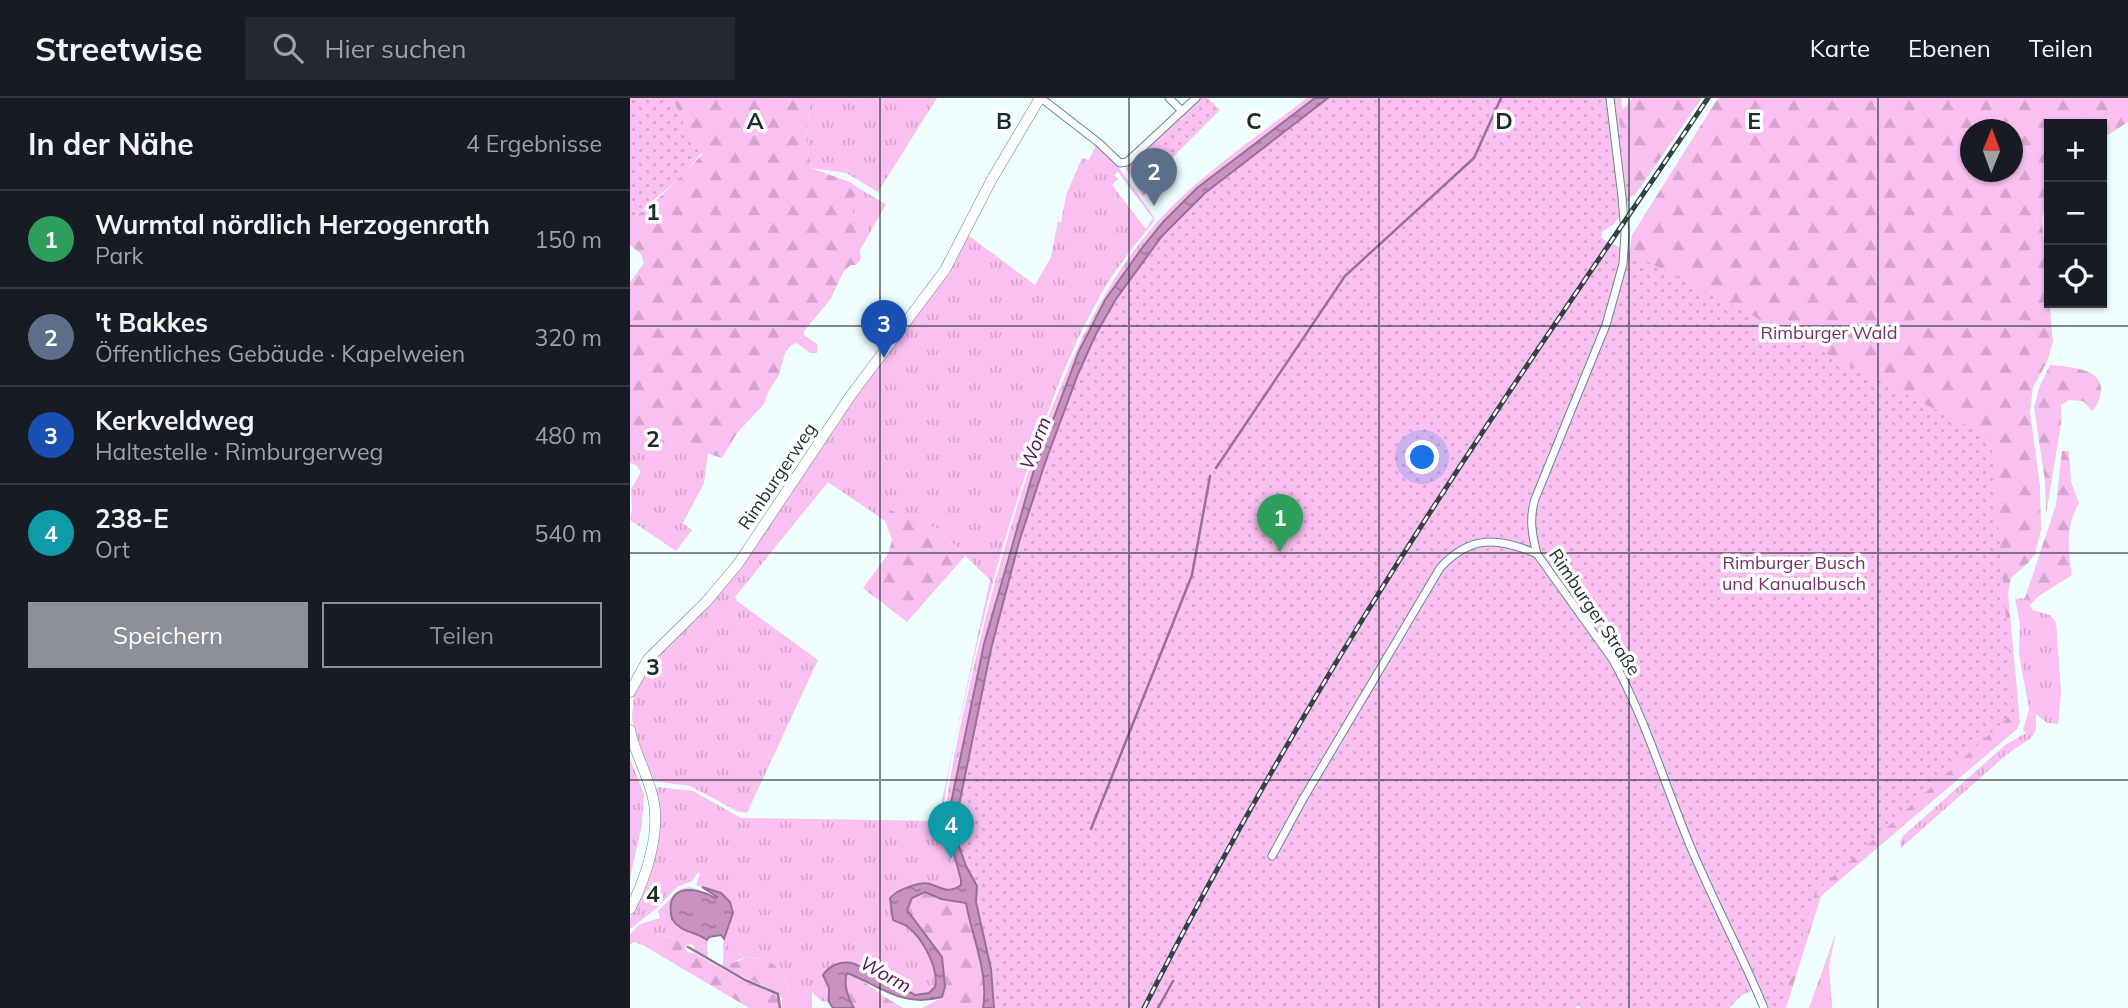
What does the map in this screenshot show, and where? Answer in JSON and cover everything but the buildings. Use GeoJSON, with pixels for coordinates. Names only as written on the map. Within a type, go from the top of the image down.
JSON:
{"type":"FeatureCollection","features":[{"type":"Feature","properties":{"kind":"street"},"geometry":{"type":"LineString","coordinates":[[1041,98],[1099,143],[1120,163],[1128,162],[1196,98]]}},
{"type":"Feature","properties":{"kind":"street","name":"Rimburgerweg"},"geometry":{"type":"LineString","coordinates":[[630,692],[648,659],[706,602],[738,564],[851,394],[945,270],[992,179],[1041,98]]}},
{"type":"Feature","properties":{"kind":"street"},"geometry":{"type":"LineString","coordinates":[[1169,98],[1182,111]]}},
{"type":"Feature","properties":{"kind":"street","name":"Rimburger Straße"},"geometry":{"type":"LineString","coordinates":[[1611,98],[1625,233],[1623,264],[1606,325],[1532,510],[1531,523],[1537,554],[1613,660],[1623,679],[1690,846],[1764,1008]]}},
{"type":"Feature","properties":{"kind":"street"},"geometry":{"type":"LineString","coordinates":[[1272,856],[1309,788],[1440,568],[1458,551],[1478,543],[1507,543],[1537,554]]}},
{"type":"Feature","properties":{"kind":"street"},"geometry":{"type":"LineString","coordinates":[[630,730],[654,806],[653,837],[648,862],[630,909]]}},
{"type":"Feature","properties":{"kind":"green space"},"geometry":{"type":"Polygon","coordinates":[[[630,98],[673,98],[687,132],[700,142],[704,150],[684,174],[630,221],[630,98]]]}},
{"type":"Feature","properties":{"kind":"green space"},"geometry":{"type":"Polygon","coordinates":[[[636,98],[811,98],[806,138],[811,168],[850,182],[860,189],[849,210],[865,224],[870,233],[860,250],[861,259],[844,271],[830,300],[804,331],[804,335],[817,344],[817,353],[810,353],[797,343],[791,345],[785,353],[779,375],[764,404],[737,433],[722,458],[630,430],[630,282],[644,263],[641,254],[630,245],[630,221],[662,195],[702,155],[700,142],[636,98]]]}},
{"type":"Feature","properties":{"kind":"green space"},"geometry":{"type":"Polygon","coordinates":[[[811,98],[937,98],[878,192],[846,173],[811,168],[806,138],[811,98]]]}},
{"type":"Feature","properties":{"kind":"green space"},"geometry":{"type":"Polygon","coordinates":[[[1201,98],[1208,98],[1220,110],[1155,175],[1160,183],[1143,196],[1125,167],[1201,98]]]}},
{"type":"Feature","properties":{"kind":"green space"},"geometry":{"type":"Polygon","coordinates":[[[1307,98],[1315,98],[1197,188],[1163,222],[1105,300],[1079,351],[1033,472],[984,644],[951,803],[951,842],[961,885],[953,889],[939,890],[930,884],[921,884],[891,895],[893,920],[905,924],[914,932],[930,957],[935,975],[933,991],[915,995],[867,970],[843,962],[831,967],[823,978],[829,988],[829,1002],[821,1001],[812,992],[812,1008],[802,1008],[780,971],[767,961],[745,958],[730,965],[730,971],[722,967],[724,939],[732,906],[726,897],[696,885],[700,874],[698,872],[692,881],[677,887],[657,908],[630,929],[630,918],[643,891],[655,789],[658,787],[693,791],[741,818],[945,821],[960,726],[1004,549],[1043,431],[1099,304],[1129,257],[1182,196],[1307,98]]]}},
{"type":"Feature","properties":{"kind":"green space","name":"Rimburger Busch und Kanualbusch"},"geometry":{"type":"Polygon","coordinates":[[[1322,98],[1615,98],[1627,179],[1632,191],[1627,206],[1614,224],[1602,232],[1601,238],[1991,438],[2014,712],[1815,893],[1782,1006],[1772,1008],[1752,991],[1742,995],[1729,1008],[1581,1008],[1578,1005],[1576,1008],[986,1008],[988,1000],[953,821],[982,672],[1041,463],[1091,335],[1133,266],[1211,182],[1322,98]]]}},
{"type":"Feature","properties":{"kind":"green space"},"geometry":{"type":"Polygon","coordinates":[[[1612,98],[1621,98],[1623,110],[1632,98],[1702,98],[1635,195],[1627,198],[1612,98]]]}},
{"type":"Feature","properties":{"kind":"green space","name":"Rimburger Wald"},"geometry":{"type":"Polygon","coordinates":[[[1718,98],[2128,98],[2128,122],[2107,136],[2107,119],[2044,119],[2044,308],[2050,308],[2053,342],[2047,362],[2033,387],[2030,412],[2040,486],[2041,530],[2035,554],[2011,578],[2008,593],[2020,723],[2017,729],[1821,896],[1786,1008],[1769,1008],[1768,1004],[1627,270],[1632,235],[1718,98]]]}},
{"type":"Feature","properties":{"kind":"green space"},"geometry":{"type":"Polygon","coordinates":[[[1096,145],[1117,165],[1154,217],[1154,221],[1113,275],[1092,310],[1062,376],[1032,457],[1011,519],[985,613],[950,764],[943,817],[942,801],[948,772],[990,580],[938,529],[890,511],[885,521],[828,482],[735,597],[818,660],[747,813],[737,811],[690,786],[652,781],[634,733],[632,718],[634,693],[653,658],[704,610],[877,365],[951,269],[968,235],[1035,285],[1051,257],[1066,195],[1082,158],[1089,160],[1096,145]],[[1118,172],[1114,175],[1118,179],[1112,185],[1146,229],[1153,218],[1118,172]]]}},
{"type":"Feature","properties":{"kind":"green space"},"geometry":{"type":"Polygon","coordinates":[[[860,189],[886,204],[870,233],[865,224],[849,210],[852,199],[860,189]]]}},
{"type":"Feature","properties":{"kind":"green space"},"geometry":{"type":"Polygon","coordinates":[[[2050,365],[2090,373],[2100,383],[2101,391],[2092,411],[2083,401],[2069,400],[2061,405],[2061,423],[2046,515],[2045,481],[2034,407],[2050,365]]]}},
{"type":"Feature","properties":{"kind":"green space"},"geometry":{"type":"Polygon","coordinates":[[[630,430],[708,453],[704,483],[683,523],[692,530],[676,551],[630,520],[631,489],[641,472],[636,465],[630,463],[630,430]]]}},
{"type":"Feature","properties":{"kind":"green space"},"geometry":{"type":"Polygon","coordinates":[[[2062,451],[2069,451],[2071,482],[2079,503],[2070,530],[2072,575],[2030,605],[2025,598],[2056,505],[2062,451]]]}},
{"type":"Feature","properties":{"kind":"green space"},"geometry":{"type":"Polygon","coordinates":[[[890,510],[938,529],[965,556],[907,622],[863,588],[888,554],[892,540],[885,521],[890,510]]]}},
{"type":"Feature","properties":{"kind":"green space"},"geometry":{"type":"Polygon","coordinates":[[[2025,598],[2033,610],[2050,615],[2056,622],[2061,691],[2058,724],[2047,723],[2036,714],[2036,730],[2031,738],[2006,755],[1901,848],[1903,836],[2005,745],[2026,733],[2023,730],[2029,709],[2019,654],[2020,623],[2015,599],[2025,598]]]}},
{"type":"Feature","properties":{"kind":"green space"},"geometry":{"type":"Polygon","coordinates":[[[630,759],[644,794],[642,824],[630,878],[630,759]]]}},
{"type":"Feature","properties":{"kind":"green space"},"geometry":{"type":"Polygon","coordinates":[[[690,887],[702,891],[686,890],[677,894],[671,903],[672,914],[677,927],[707,940],[708,958],[695,950],[693,945],[665,936],[653,936],[641,945],[635,942],[630,944],[630,934],[640,924],[660,918],[658,911],[680,889],[690,887]]]}},
{"type":"Feature","properties":{"kind":"green space"},"geometry":{"type":"Polygon","coordinates":[[[925,892],[941,899],[966,903],[982,968],[983,1008],[922,1008],[941,998],[945,986],[942,958],[907,910],[909,901],[925,892]]]}},
{"type":"Feature","properties":{"kind":"green space"},"geometry":{"type":"Polygon","coordinates":[[[1836,932],[1829,966],[1832,1008],[1809,1008],[1836,932]]]}},
{"type":"Feature","properties":{"kind":"green space"},"geometry":{"type":"Polygon","coordinates":[[[657,933],[689,944],[685,948],[687,952],[694,953],[740,979],[778,996],[779,1008],[749,1008],[641,944],[647,937],[657,933]]]}},
{"type":"Feature","properties":{"kind":"green space"},"geometry":{"type":"Polygon","coordinates":[[[745,958],[759,959],[776,967],[802,1008],[782,1008],[779,993],[730,971],[730,964],[745,958]]]}},
{"type":"Feature","properties":{"kind":"green space"},"geometry":{"type":"Polygon","coordinates":[[[848,973],[904,1008],[854,1008],[847,990],[848,973]]]}},
{"type":"Feature","properties":{"kind":"water"},"geometry":{"type":"Polygon","coordinates":[[[1315,98],[1328,98],[1205,193],[1162,236],[1116,299],[1096,334],[1045,463],[1019,542],[991,649],[958,810],[959,846],[977,886],[976,902],[991,969],[994,1008],[983,1008],[982,968],[966,903],[941,899],[925,892],[912,898],[907,910],[942,957],[945,987],[942,997],[928,1000],[903,998],[847,973],[847,991],[854,1008],[833,1008],[823,975],[829,968],[841,963],[855,964],[915,995],[929,993],[935,987],[935,971],[929,954],[914,932],[893,920],[890,898],[915,885],[930,884],[949,890],[961,885],[951,842],[951,803],[984,644],[1033,473],[1079,351],[1105,300],[1163,222],[1197,188],[1315,98]]]}},
{"type":"Feature","properties":{"kind":"water"},"geometry":{"type":"Polygon","coordinates":[[[702,887],[721,893],[730,902],[733,913],[724,939],[721,935],[709,937],[707,940],[680,927],[672,919],[672,900],[682,891],[698,891],[717,897],[702,887]]]}},
{"type":"Feature","properties":{"kind":"waterway"},"geometry":{"type":"LineString","coordinates":[[1216,468],[1345,276],[1474,158],[1501,98]]}},
{"type":"Feature","properties":{"kind":"waterway"},"geometry":{"type":"LineString","coordinates":[[1091,829],[1192,575],[1210,476]]}},
{"type":"Feature","properties":{"kind":"waterway"},"geometry":{"type":"LineString","coordinates":[[688,947],[745,980],[778,994],[780,1008]]}},
{"type":"Feature","properties":{"kind":"waterway"},"geometry":{"type":"LineString","coordinates":[[1158,1008],[1173,981]]}},
{"type":"Feature","properties":{"kind":"railway"},"geometry":{"type":"LineString","coordinates":[[1144,1008],[1234,839],[1363,618],[1473,446],[1708,98]]}},
{"type":"Feature","properties":{"kind":"place","name":"'t Bakkes"},"geometry":{"type":"Point","coordinates":[1154,206]}},
{"type":"Feature","properties":{"kind":"place","name":"Kerkveldweg"},"geometry":{"type":"Point","coordinates":[884,358]}},
{"type":"Feature","properties":{"kind":"place","name":"Wurmtal nördlich Herzogenrath"},"geometry":{"type":"Point","coordinates":[1280,552]}},
{"type":"Feature","properties":{"kind":"place","name":"238-E"},"geometry":{"type":"Point","coordinates":[951,859]}},
{"type":"Feature","properties":{"kind":"water label","name":"Worm"},"geometry":{"type":"Point","coordinates":[1035,443]}},
{"type":"Feature","properties":{"kind":"water label","name":"Worm"},"geometry":{"type":"Point","coordinates":[886,974]}}]}
